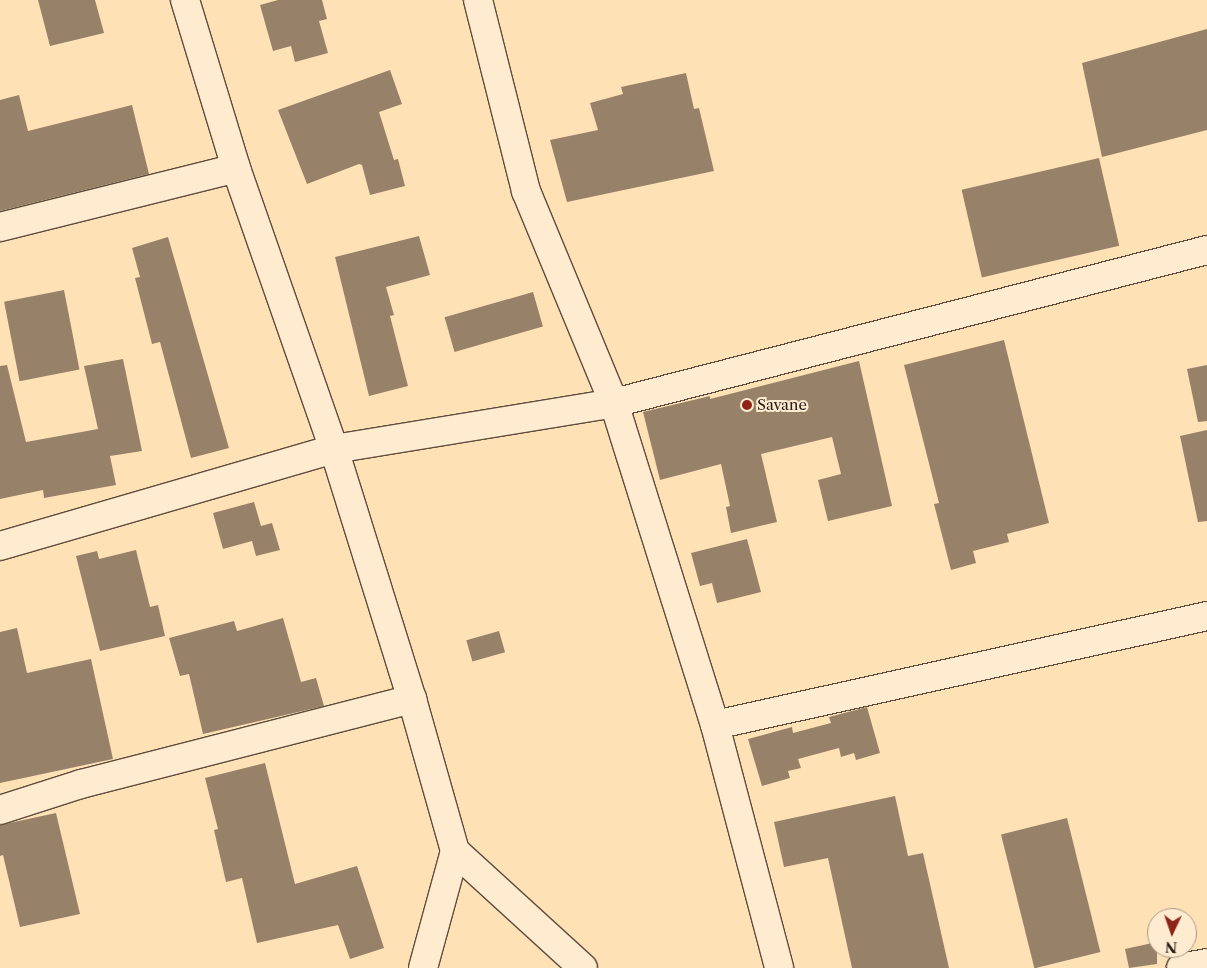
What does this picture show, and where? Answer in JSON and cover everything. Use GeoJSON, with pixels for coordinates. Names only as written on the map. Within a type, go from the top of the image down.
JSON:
{"type":"FeatureCollection","features":[{"type":"Feature","properties":{"kind":"street"},"geometry":{"type":"LineString","coordinates":[[184,0],[236,168],[334,449],[412,699],[455,851],[423,968]]}},
{"type":"Feature","properties":{"kind":"street"},"geometry":{"type":"LineString","coordinates":[[478,0],[526,191],[614,403],[715,725],[779,968]]}},
{"type":"Feature","properties":{"kind":"street"},"geometry":{"type":"LineString","coordinates":[[0,227],[236,168]]}},
{"type":"Feature","properties":{"kind":"street"},"geometry":{"type":"LineString","coordinates":[[0,546],[334,449],[614,403],[1207,250]]}},
{"type":"Feature","properties":{"kind":"street"},"geometry":{"type":"LineString","coordinates":[[715,725],[1207,616]]}},
{"type":"Feature","properties":{"kind":"street"},"geometry":{"type":"LineString","coordinates":[[0,810],[81,784],[412,699]]}},
{"type":"Feature","properties":{"kind":"street"},"geometry":{"type":"LineString","coordinates":[[455,851],[582,968]]}},
{"type":"Feature","properties":{"kind":"street"},"geometry":{"type":"LineString","coordinates":[[1181,968],[1207,963]]}},
{"type":"Feature","properties":{"kind":"building"},"geometry":{"type":"Polygon","coordinates":[[[38,0],[95,0],[104,33],[50,46],[38,0]]]}},
{"type":"Feature","properties":{"kind":"building"},"geometry":{"type":"Polygon","coordinates":[[[278,0],[322,0],[327,19],[319,21],[328,53],[295,62],[291,46],[273,51],[260,5],[278,0]]]}},
{"type":"Feature","properties":{"kind":"building"},"geometry":{"type":"Polygon","coordinates":[[[1207,29],[1207,130],[1102,157],[1082,63],[1207,29]]]}},
{"type":"Feature","properties":{"kind":"building"},"geometry":{"type":"Polygon","coordinates":[[[390,70],[402,104],[379,112],[394,160],[398,159],[405,186],[370,195],[362,165],[359,164],[307,184],[278,110],[390,70]]]}},
{"type":"Feature","properties":{"kind":"building"},"geometry":{"type":"Polygon","coordinates":[[[686,73],[694,109],[699,108],[714,171],[567,202],[550,140],[598,130],[590,103],[623,94],[621,87],[686,73]]]}},
{"type":"Feature","properties":{"kind":"building"},"geometry":{"type":"Polygon","coordinates":[[[19,95],[28,131],[132,105],[149,174],[0,211],[0,100],[19,95]]]}},
{"type":"Feature","properties":{"kind":"building"},"geometry":{"type":"Polygon","coordinates":[[[1099,158],[1119,246],[982,277],[962,190],[1099,158]]]}},
{"type":"Feature","properties":{"kind":"building"},"geometry":{"type":"Polygon","coordinates":[[[419,236],[430,275],[386,287],[394,315],[390,316],[408,386],[369,396],[335,257],[419,236]]]}},
{"type":"Feature","properties":{"kind":"building"},"geometry":{"type":"Polygon","coordinates":[[[168,237],[229,448],[191,458],[160,342],[152,344],[135,278],[140,277],[132,248],[168,237]]]}},
{"type":"Feature","properties":{"kind":"building"},"geometry":{"type":"Polygon","coordinates":[[[64,290],[79,370],[20,381],[4,302],[64,290]]]}},
{"type":"Feature","properties":{"kind":"building"},"geometry":{"type":"Polygon","coordinates":[[[533,292],[543,327],[454,352],[445,317],[533,292]]]}},
{"type":"Feature","properties":{"kind":"building"},"geometry":{"type":"Polygon","coordinates":[[[1004,340],[1049,523],[1007,534],[1009,542],[973,551],[976,563],[951,570],[934,504],[939,503],[904,365],[1004,340]]]}},
{"type":"Feature","properties":{"kind":"building"},"geometry":{"type":"Polygon","coordinates":[[[123,359],[142,451],[110,456],[116,485],[44,498],[43,490],[0,499],[0,366],[7,365],[26,442],[98,429],[84,366],[123,359]]]}},
{"type":"Feature","properties":{"kind":"building"},"geometry":{"type":"Polygon","coordinates":[[[859,361],[892,506],[828,521],[818,480],[841,474],[832,437],[761,454],[777,522],[731,533],[726,507],[730,506],[721,464],[660,480],[643,412],[710,396],[710,399],[859,361]]]}},
{"type":"Feature","properties":{"kind":"building"},"geometry":{"type":"Polygon","coordinates":[[[1207,365],[1207,421],[1198,422],[1187,369],[1207,365]]]}},
{"type":"Feature","properties":{"kind":"building"},"geometry":{"type":"Polygon","coordinates":[[[1207,430],[1207,521],[1198,522],[1180,436],[1207,430]]]}},
{"type":"Feature","properties":{"kind":"building"},"geometry":{"type":"Polygon","coordinates":[[[254,502],[261,526],[272,523],[280,550],[256,556],[252,541],[223,549],[213,513],[254,502]]]}},
{"type":"Feature","properties":{"kind":"building"},"geometry":{"type":"Polygon","coordinates":[[[747,539],[761,592],[717,603],[712,583],[700,586],[691,553],[747,539]]]}},
{"type":"Feature","properties":{"kind":"building"},"geometry":{"type":"Polygon","coordinates":[[[136,550],[150,607],[158,605],[165,636],[100,651],[76,556],[97,551],[99,559],[136,550]]]}},
{"type":"Feature","properties":{"kind":"building"},"geometry":{"type":"Polygon","coordinates":[[[283,618],[301,682],[316,678],[324,706],[203,734],[189,674],[180,676],[169,638],[234,621],[237,631],[283,618]]]}},
{"type":"Feature","properties":{"kind":"building"},"geometry":{"type":"Polygon","coordinates":[[[17,628],[27,673],[91,659],[113,759],[0,783],[0,632],[17,628]]]}},
{"type":"Feature","properties":{"kind":"building"},"geometry":{"type":"Polygon","coordinates":[[[499,631],[505,652],[472,662],[466,640],[499,631]]]}},
{"type":"Feature","properties":{"kind":"building"},"geometry":{"type":"Polygon","coordinates":[[[867,707],[880,753],[856,760],[854,753],[841,757],[839,748],[798,759],[801,768],[788,771],[790,778],[762,786],[748,739],[792,727],[793,733],[831,723],[829,717],[867,707]]]}},
{"type":"Feature","properties":{"kind":"building"},"geometry":{"type":"Polygon","coordinates":[[[265,763],[295,884],[357,866],[384,948],[350,959],[338,925],[257,943],[242,878],[226,882],[214,830],[218,829],[205,778],[265,763]]]}},
{"type":"Feature","properties":{"kind":"building"},"geometry":{"type":"Polygon","coordinates":[[[895,796],[908,856],[923,853],[949,968],[852,968],[828,858],[784,867],[774,822],[895,796]]]}},
{"type":"Feature","properties":{"kind":"building"},"geometry":{"type":"Polygon","coordinates":[[[56,813],[80,914],[20,927],[3,855],[0,856],[0,825],[56,813]]]}},
{"type":"Feature","properties":{"kind":"building"},"geometry":{"type":"Polygon","coordinates":[[[1067,818],[1100,952],[1034,968],[1001,834],[1067,818]]]}},
{"type":"Feature","properties":{"kind":"building"},"geometry":{"type":"Polygon","coordinates":[[[1147,944],[1147,958],[1157,958],[1157,964],[1129,968],[1125,949],[1147,944]]]}},
{"type":"Feature","properties":{"kind":"place","name":"Savane"},"geometry":{"type":"Point","coordinates":[747,405]}}]}
